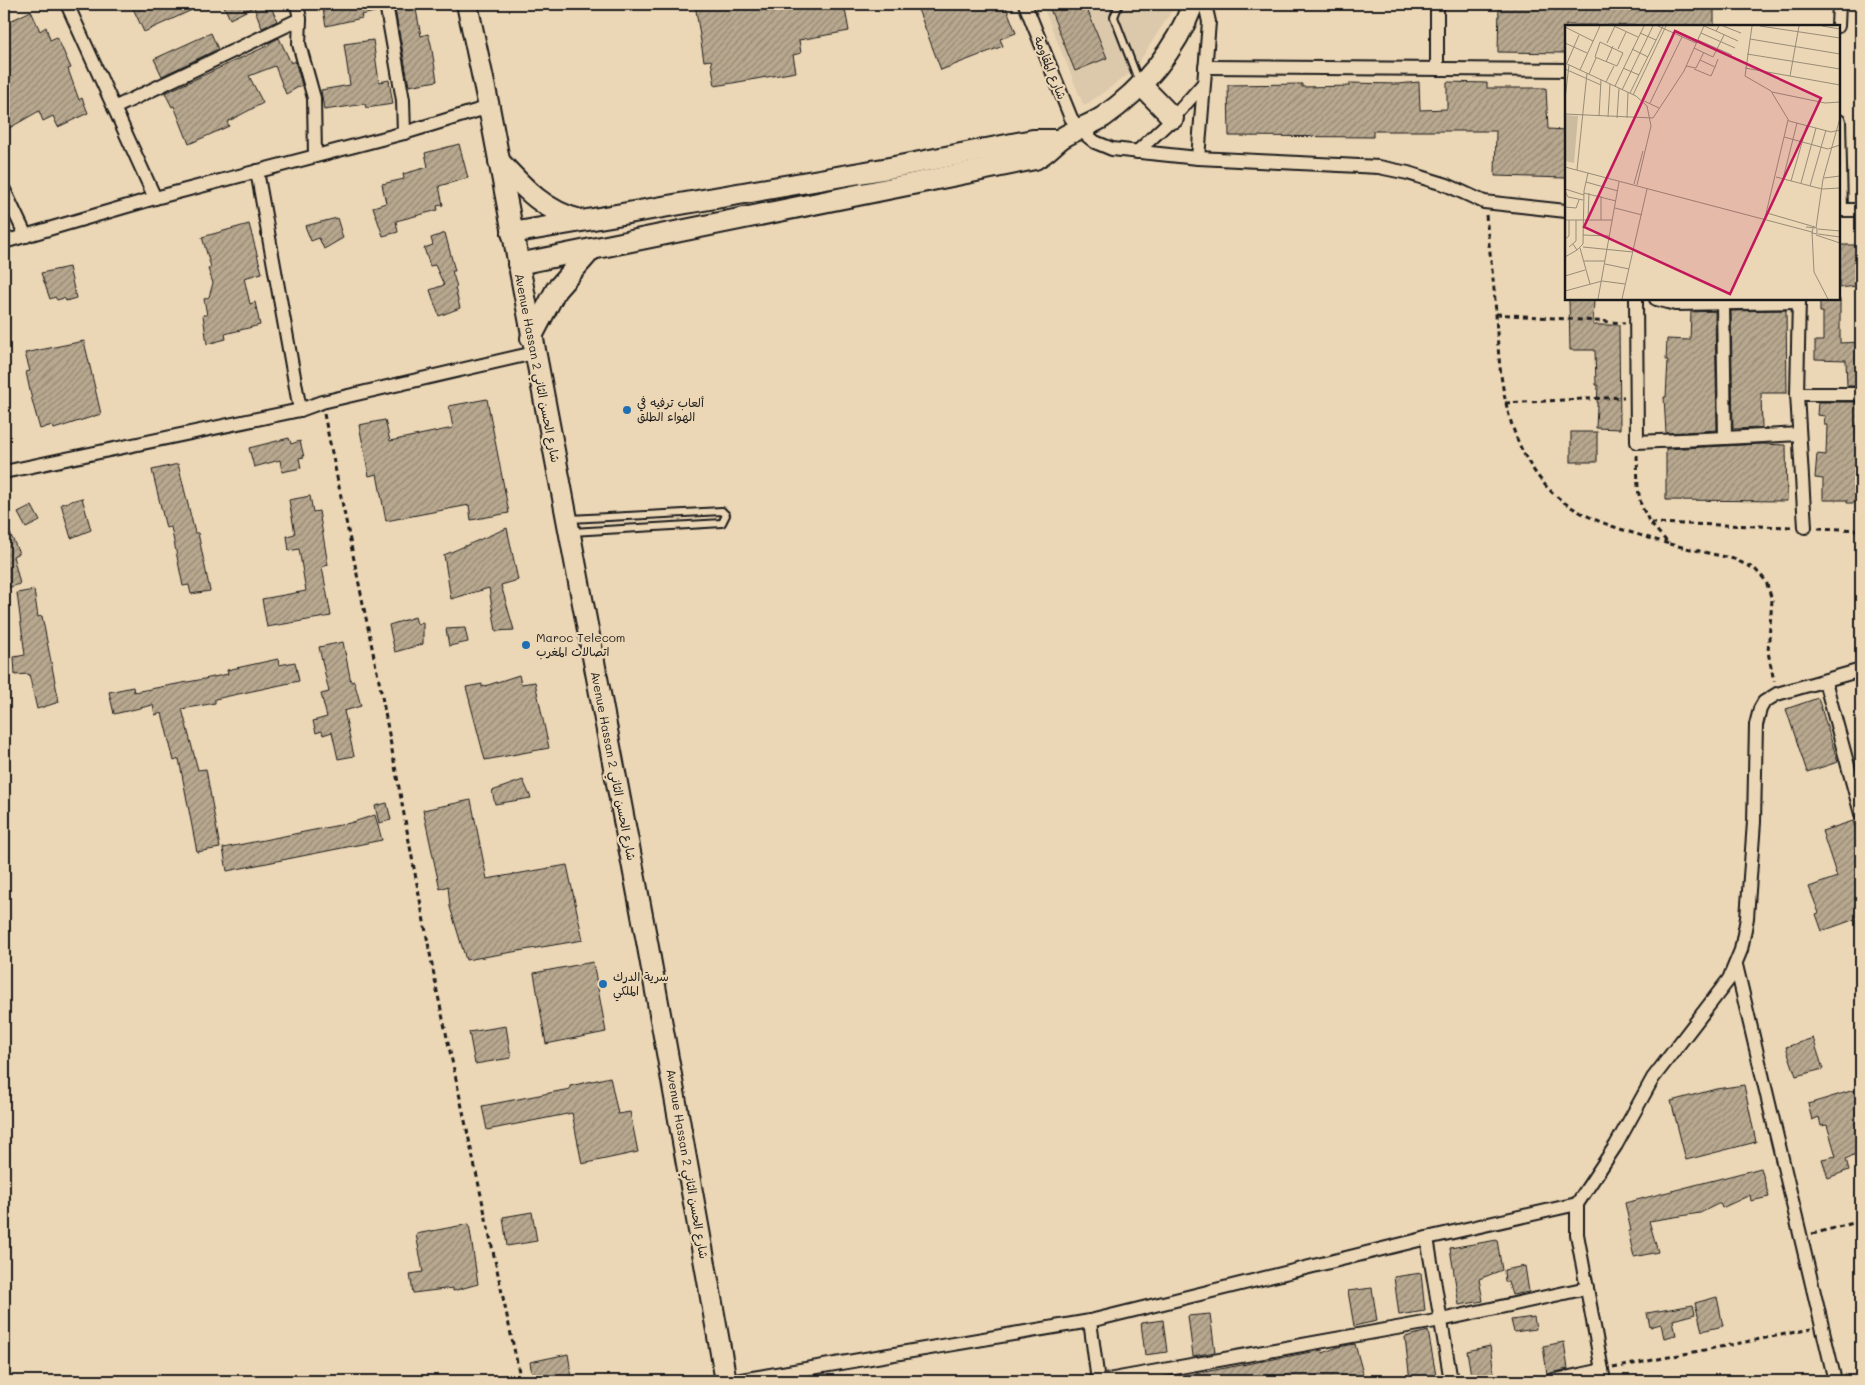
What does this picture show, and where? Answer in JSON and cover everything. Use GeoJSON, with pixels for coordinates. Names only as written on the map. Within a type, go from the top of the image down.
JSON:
{"type":"FeatureCollection","features":[{"type":"Feature","properties":{"kind":"main road","name":"Avenue Hassan 2 شارع الحسن الثاني"},"geometry":{"type":"LineString","coordinates":[[467,4],[489,107],[532,345],[648,948],[726,1381]]}},
{"type":"Feature","properties":{"kind":"main road"},"geometry":{"type":"LineString","coordinates":[[512,233],[889,168],[1033,140],[1059,140],[1080,130],[1122,102],[1141,85],[1169,50],[1193,4]]}},
{"type":"Feature","properties":{"kind":"main road"},"geometry":{"type":"LineString","coordinates":[[1141,85],[1173,118]]}},
{"type":"Feature","properties":{"kind":"main road"},"geometry":{"type":"LineString","coordinates":[[518,264],[1035,159],[1053,148],[1059,140]]}},
{"type":"Feature","properties":{"kind":"main road"},"geometry":{"type":"LineString","coordinates":[[499,161],[544,206],[563,216],[584,221]]}},
{"type":"Feature","properties":{"kind":"main road"},"geometry":{"type":"LineString","coordinates":[[532,345],[556,290],[592,249]]}},
{"type":"Feature","properties":{"kind":"street"},"geometry":{"type":"LineString","coordinates":[[297,4],[300,19],[298,44],[314,98],[315,156]]}},
{"type":"Feature","properties":{"kind":"street"},"geometry":{"type":"LineString","coordinates":[[386,4],[403,100],[404,133]]}},
{"type":"Feature","properties":{"kind":"street","name":"شارع المقاومة"},"geometry":{"type":"LineString","coordinates":[[1024,4],[1064,103],[1080,130]]}},
{"type":"Feature","properties":{"kind":"street"},"geometry":{"type":"LineString","coordinates":[[1198,158],[1209,22],[1205,4]]}},
{"type":"Feature","properties":{"kind":"street"},"geometry":{"type":"LineString","coordinates":[[1437,4],[1437,69]]}},
{"type":"Feature","properties":{"kind":"street"},"geometry":{"type":"LineString","coordinates":[[1838,25],[1839,4]]}},
{"type":"Feature","properties":{"kind":"street"},"geometry":{"type":"LineString","coordinates":[[71,5],[114,108],[155,198]]}},
{"type":"Feature","properties":{"kind":"street"},"geometry":{"type":"LineString","coordinates":[[114,108],[300,19]]}},
{"type":"Feature","properties":{"kind":"street"},"geometry":{"type":"LineString","coordinates":[[1205,67],[1565,70]]}},
{"type":"Feature","properties":{"kind":"street"},"geometry":{"type":"LineString","coordinates":[[1137,152],[1173,118],[1204,82]]}},
{"type":"Feature","properties":{"kind":"street"},"geometry":{"type":"LineString","coordinates":[[4,242],[155,198],[404,133],[489,107]]}},
{"type":"Feature","properties":{"kind":"street"},"geometry":{"type":"LineString","coordinates":[[1080,130],[1095,142],[1112,149],[1198,158],[1379,167],[1408,172],[1484,202],[1565,211]]}},
{"type":"Feature","properties":{"kind":"street"},"geometry":{"type":"LineString","coordinates":[[257,171],[300,410]]}},
{"type":"Feature","properties":{"kind":"street"},"geometry":{"type":"LineString","coordinates":[[4,190],[26,236]]}},
{"type":"Feature","properties":{"kind":"street"},"geometry":{"type":"LineString","coordinates":[[1840,210],[1861,210]]}},
{"type":"Feature","properties":{"kind":"street"},"geometry":{"type":"LineString","coordinates":[[1636,300],[1635,397],[1637,442],[1799,434]]}},
{"type":"Feature","properties":{"kind":"street"},"geometry":{"type":"LineString","coordinates":[[1660,300],[1675,304],[1723,304],[1799,300],[1797,394],[1805,527]]}},
{"type":"Feature","properties":{"kind":"street"},"geometry":{"type":"LineString","coordinates":[[1723,304],[1725,438]]}},
{"type":"Feature","properties":{"kind":"street"},"geometry":{"type":"LineString","coordinates":[[4,472],[300,410],[322,402],[532,345]]}},
{"type":"Feature","properties":{"kind":"street"},"geometry":{"type":"LineString","coordinates":[[1797,394],[1861,394]]}},
{"type":"Feature","properties":{"kind":"street"},"geometry":{"type":"LineString","coordinates":[[1551,1381],[1603,1376],[1577,1234],[1577,1204],[1616,1145],[1653,1078],[1721,992],[1736,965],[1745,934],[1751,870],[1758,716],[1764,702],[1778,694],[1861,670]]}},
{"type":"Feature","properties":{"kind":"street"},"geometry":{"type":"LineString","coordinates":[[1825,681],[1861,814]]}},
{"type":"Feature","properties":{"kind":"street"},"geometry":{"type":"LineString","coordinates":[[1736,965],[1834,1381]]}},
{"type":"Feature","properties":{"kind":"street"},"geometry":{"type":"LineString","coordinates":[[735,1381],[774,1378],[1090,1321],[1427,1238],[1577,1204]]}},
{"type":"Feature","properties":{"kind":"street"},"geometry":{"type":"LineString","coordinates":[[1427,1238],[1452,1381]]}},
{"type":"Feature","properties":{"kind":"street"},"geometry":{"type":"LineString","coordinates":[[1090,1321],[1100,1381],[1441,1320],[1587,1288]]}},
{"type":"Feature","properties":{"kind":"lane"},"geometry":{"type":"LineString","coordinates":[[1119,4],[1114,17],[1141,85]]}},
{"type":"Feature","properties":{"kind":"lane"},"geometry":{"type":"LineString","coordinates":[[722,510],[726,515],[722,523],[678,526],[567,526],[677,513],[722,510]]}},
{"type":"Feature","properties":{"kind":"lane"},"geometry":{"type":"LineString","coordinates":[[677,513],[678,526]]}},
{"type":"Feature","properties":{"kind":"path"},"geometry":{"type":"LineString","coordinates":[[1484,202],[1496,314],[1496,338],[1505,403],[1514,430],[1546,486],[1572,506],[1600,521],[1669,544],[1734,559],[1755,569],[1766,582],[1772,600],[1768,652],[1778,694]]}},
{"type":"Feature","properties":{"kind":"path"},"geometry":{"type":"LineString","coordinates":[[1496,314],[1636,323]]}},
{"type":"Feature","properties":{"kind":"path"},"geometry":{"type":"LineString","coordinates":[[1505,403],[1635,397]]}},
{"type":"Feature","properties":{"kind":"path"},"geometry":{"type":"LineString","coordinates":[[322,402],[380,686],[437,991],[521,1381]]}},
{"type":"Feature","properties":{"kind":"path"},"geometry":{"type":"LineString","coordinates":[[1637,442],[1638,489],[1642,506],[1650,523],[1669,544]]}},
{"type":"Feature","properties":{"kind":"path"},"geometry":{"type":"LineString","coordinates":[[1650,523],[1861,530]]}},
{"type":"Feature","properties":{"kind":"path"},"geometry":{"type":"LineString","coordinates":[[1799,1237],[1861,1221]]}},
{"type":"Feature","properties":{"kind":"path"},"geometry":{"type":"LineString","coordinates":[[1603,1376],[1821,1327]]}},
{"type":"Feature","properties":{"kind":"shaded area"},"geometry":{"type":"Polygon","coordinates":[[[1042,4],[1176,4],[1133,71],[1084,106],[1042,4]]]}},
{"type":"Feature","properties":{"kind":"building"},"geometry":{"type":"Polygon","coordinates":[[[131,4],[205,4],[144,32],[131,4]]]}},
{"type":"Feature","properties":{"kind":"building"},"geometry":{"type":"Polygon","coordinates":[[[223,4],[270,4],[277,21],[262,28],[254,7],[230,19],[223,4]]]}},
{"type":"Feature","properties":{"kind":"building"},"geometry":{"type":"Polygon","coordinates":[[[322,4],[378,4],[379,11],[361,15],[362,18],[326,26],[322,4]]]}},
{"type":"Feature","properties":{"kind":"building"},"geometry":{"type":"Polygon","coordinates":[[[394,4],[415,4],[421,36],[428,34],[431,44],[437,81],[409,86],[394,4]]]}},
{"type":"Feature","properties":{"kind":"building"},"geometry":{"type":"Polygon","coordinates":[[[695,4],[844,4],[849,31],[799,40],[801,53],[793,55],[796,72],[715,86],[711,60],[704,61],[695,4]]]}},
{"type":"Feature","properties":{"kind":"building"},"geometry":{"type":"Polygon","coordinates":[[[916,4],[1005,4],[1016,33],[1000,39],[1003,46],[941,70],[916,4]]]}},
{"type":"Feature","properties":{"kind":"building"},"geometry":{"type":"Polygon","coordinates":[[[1048,4],[1085,4],[1107,58],[1075,71],[1048,4]]]}},
{"type":"Feature","properties":{"kind":"building"},"geometry":{"type":"Polygon","coordinates":[[[1499,4],[1714,4],[1714,25],[1565,25],[1565,53],[1498,52],[1499,4]]]}},
{"type":"Feature","properties":{"kind":"building"},"geometry":{"type":"Polygon","coordinates":[[[31,11],[40,31],[46,27],[50,40],[57,37],[71,68],[68,69],[79,100],[82,98],[88,113],[58,127],[53,116],[43,121],[39,111],[4,131],[4,24],[31,11]]]}},
{"type":"Feature","properties":{"kind":"building"},"geometry":{"type":"Polygon","coordinates":[[[211,33],[218,49],[162,76],[154,59],[211,33]]]}},
{"type":"Feature","properties":{"kind":"building"},"geometry":{"type":"Polygon","coordinates":[[[279,38],[291,63],[295,61],[302,85],[286,94],[275,66],[249,76],[263,103],[227,122],[229,126],[189,144],[174,106],[172,107],[165,93],[269,45],[269,43],[279,38]]]}},
{"type":"Feature","properties":{"kind":"building"},"geometry":{"type":"Polygon","coordinates":[[[373,40],[379,82],[389,80],[393,104],[366,108],[365,104],[324,110],[321,90],[350,85],[344,44],[373,40]]]}},
{"type":"Feature","properties":{"kind":"building"},"geometry":{"type":"Polygon","coordinates":[[[1419,82],[1420,110],[1447,109],[1447,82],[1487,83],[1487,88],[1546,88],[1548,129],[1565,130],[1565,178],[1495,176],[1496,131],[1373,131],[1373,137],[1229,136],[1228,85],[1302,84],[1302,87],[1350,86],[1350,83],[1398,84],[1419,82]]]}},
{"type":"Feature","properties":{"kind":"building"},"geometry":{"type":"Polygon","coordinates":[[[459,144],[468,178],[439,186],[443,205],[437,206],[438,210],[396,221],[398,232],[383,236],[373,207],[386,203],[382,184],[404,179],[403,174],[428,167],[425,153],[459,144]]]}},
{"type":"Feature","properties":{"kind":"building"},"geometry":{"type":"Polygon","coordinates":[[[337,218],[343,238],[324,249],[319,238],[311,241],[305,226],[337,218]]]}},
{"type":"Feature","properties":{"kind":"building"},"geometry":{"type":"Polygon","coordinates":[[[249,224],[262,273],[244,278],[250,304],[255,302],[260,325],[225,334],[226,339],[207,344],[203,315],[207,315],[204,299],[209,297],[213,283],[208,269],[211,267],[202,237],[249,224]]]}},
{"type":"Feature","properties":{"kind":"building"},"geometry":{"type":"Polygon","coordinates":[[[445,233],[455,271],[452,271],[457,287],[455,288],[460,308],[439,316],[430,290],[444,285],[435,265],[430,266],[424,248],[433,245],[431,238],[445,233]]]}},
{"type":"Feature","properties":{"kind":"building"},"geometry":{"type":"Polygon","coordinates":[[[1840,245],[1861,245],[1861,283],[1857,283],[1857,286],[1840,288],[1840,245]]]}},
{"type":"Feature","properties":{"kind":"building"},"geometry":{"type":"Polygon","coordinates":[[[69,267],[76,298],[66,301],[64,298],[57,300],[55,297],[50,299],[41,273],[69,267]]]}},
{"type":"Feature","properties":{"kind":"building"},"geometry":{"type":"Polygon","coordinates":[[[1569,300],[1594,300],[1593,325],[1619,325],[1620,429],[1596,428],[1598,385],[1596,385],[1595,350],[1570,350],[1569,300]]]}},
{"type":"Feature","properties":{"kind":"building"},"geometry":{"type":"Polygon","coordinates":[[[1820,300],[1840,300],[1840,343],[1861,342],[1861,386],[1847,386],[1846,360],[1815,359],[1815,341],[1823,341],[1823,312],[1820,312],[1820,300]]]}},
{"type":"Feature","properties":{"kind":"building"},"geometry":{"type":"Polygon","coordinates":[[[1786,310],[1787,393],[1761,393],[1762,428],[1733,429],[1731,311],[1786,310]]]}},
{"type":"Feature","properties":{"kind":"building"},"geometry":{"type":"Polygon","coordinates":[[[1715,311],[1717,430],[1666,433],[1664,397],[1666,397],[1668,360],[1666,360],[1667,339],[1690,340],[1691,312],[1715,311]]]}},
{"type":"Feature","properties":{"kind":"building"},"geometry":{"type":"Polygon","coordinates":[[[84,341],[101,414],[54,429],[52,425],[40,429],[26,372],[30,371],[25,353],[84,341]]]}},
{"type":"Feature","properties":{"kind":"building"},"geometry":{"type":"Polygon","coordinates":[[[487,399],[509,513],[471,520],[469,505],[386,521],[377,474],[369,476],[359,425],[385,420],[390,441],[453,428],[449,406],[487,399]]]}},
{"type":"Feature","properties":{"kind":"building"},"geometry":{"type":"Polygon","coordinates":[[[1818,402],[1861,402],[1861,503],[1847,503],[1847,500],[1823,500],[1823,479],[1815,478],[1817,454],[1826,455],[1827,425],[1824,425],[1825,416],[1817,415],[1818,402]]]}},
{"type":"Feature","properties":{"kind":"building"},"geometry":{"type":"Polygon","coordinates":[[[1571,432],[1597,432],[1597,462],[1571,462],[1571,432]]]}},
{"type":"Feature","properties":{"kind":"building"},"geometry":{"type":"Polygon","coordinates":[[[289,438],[291,444],[300,441],[304,457],[299,458],[301,468],[282,472],[280,460],[254,467],[249,448],[289,438]]]}},
{"type":"Feature","properties":{"kind":"building"},"geometry":{"type":"Polygon","coordinates":[[[1762,444],[1786,445],[1787,501],[1666,500],[1666,449],[1762,444]]]}},
{"type":"Feature","properties":{"kind":"building"},"geometry":{"type":"Polygon","coordinates":[[[178,464],[195,533],[198,533],[210,591],[191,594],[189,585],[183,586],[171,527],[166,528],[152,470],[178,464]]]}},
{"type":"Feature","properties":{"kind":"building"},"geometry":{"type":"Polygon","coordinates":[[[310,496],[313,512],[319,511],[328,565],[322,567],[331,616],[267,627],[262,599],[306,591],[299,549],[289,551],[287,536],[295,534],[289,500],[310,496]]]}},
{"type":"Feature","properties":{"kind":"building"},"geometry":{"type":"Polygon","coordinates":[[[82,498],[91,530],[71,538],[61,504],[82,498]]]}},
{"type":"Feature","properties":{"kind":"building"},"geometry":{"type":"Polygon","coordinates":[[[32,506],[40,521],[26,528],[18,513],[32,506]]]}},
{"type":"Feature","properties":{"kind":"building"},"geometry":{"type":"Polygon","coordinates":[[[4,520],[19,553],[13,556],[20,584],[4,589],[4,520]]]}},
{"type":"Feature","properties":{"kind":"building"},"geometry":{"type":"Polygon","coordinates":[[[507,528],[518,580],[501,585],[514,630],[496,631],[489,588],[451,599],[444,555],[507,528]]]}},
{"type":"Feature","properties":{"kind":"building"},"geometry":{"type":"Polygon","coordinates":[[[34,590],[38,617],[42,616],[59,702],[37,709],[29,674],[15,675],[14,657],[25,655],[17,593],[34,590]]]}},
{"type":"Feature","properties":{"kind":"building"},"geometry":{"type":"Polygon","coordinates":[[[415,617],[417,624],[423,622],[423,644],[395,652],[389,625],[415,617]]]}},
{"type":"Feature","properties":{"kind":"building"},"geometry":{"type":"Polygon","coordinates":[[[465,628],[468,642],[449,646],[446,629],[465,628]]]}},
{"type":"Feature","properties":{"kind":"building"},"geometry":{"type":"Polygon","coordinates":[[[343,642],[351,682],[354,681],[361,706],[344,711],[354,756],[338,759],[332,732],[323,735],[322,731],[316,733],[313,721],[327,717],[321,694],[329,692],[319,647],[343,642]]]}},
{"type":"Feature","properties":{"kind":"building"},"geometry":{"type":"Polygon","coordinates":[[[278,659],[279,665],[295,662],[299,681],[215,699],[215,703],[182,709],[198,770],[206,769],[220,848],[197,852],[179,759],[174,761],[162,713],[155,715],[153,705],[114,714],[109,692],[133,687],[134,692],[204,679],[228,674],[227,670],[278,659]]]}},
{"type":"Feature","properties":{"kind":"building"},"geometry":{"type":"Polygon","coordinates":[[[519,675],[521,684],[535,682],[549,748],[485,760],[466,687],[482,684],[482,687],[519,675]]]}},
{"type":"Feature","properties":{"kind":"building"},"geometry":{"type":"Polygon","coordinates":[[[1818,698],[1838,762],[1807,772],[1786,709],[1818,698]]]}},
{"type":"Feature","properties":{"kind":"building"},"geometry":{"type":"Polygon","coordinates":[[[523,780],[531,798],[495,804],[492,791],[523,780]]]}},
{"type":"Feature","properties":{"kind":"building"},"geometry":{"type":"Polygon","coordinates":[[[471,800],[487,879],[567,865],[583,940],[466,960],[450,907],[448,886],[440,889],[423,810],[471,800]]]}},
{"type":"Feature","properties":{"kind":"building"},"geometry":{"type":"Polygon","coordinates":[[[387,803],[391,820],[379,823],[375,806],[387,803]]]}},
{"type":"Feature","properties":{"kind":"building"},"geometry":{"type":"Polygon","coordinates":[[[375,815],[382,840],[227,871],[223,848],[350,823],[375,815]]]}},
{"type":"Feature","properties":{"kind":"building"},"geometry":{"type":"Polygon","coordinates":[[[1853,821],[1861,845],[1861,917],[1822,931],[1816,914],[1819,913],[1809,887],[1837,877],[1822,831],[1853,821]]]}},
{"type":"Feature","properties":{"kind":"building"},"geometry":{"type":"Polygon","coordinates":[[[593,962],[606,1032],[546,1044],[534,973],[593,962]]]}},
{"type":"Feature","properties":{"kind":"building"},"geometry":{"type":"Polygon","coordinates":[[[506,1026],[511,1058],[475,1064],[469,1032],[506,1026]]]}},
{"type":"Feature","properties":{"kind":"building"},"geometry":{"type":"Polygon","coordinates":[[[1813,1038],[1823,1069],[1796,1076],[1786,1047],[1813,1038]]]}},
{"type":"Feature","properties":{"kind":"building"},"geometry":{"type":"Polygon","coordinates":[[[610,1077],[618,1114],[630,1112],[638,1152],[582,1164],[572,1113],[487,1130],[482,1106],[570,1089],[570,1086],[610,1077]]]}},
{"type":"Feature","properties":{"kind":"building"},"geometry":{"type":"Polygon","coordinates":[[[1744,1085],[1756,1142],[1686,1160],[1671,1101],[1716,1089],[1744,1085]]]}},
{"type":"Feature","properties":{"kind":"building"},"geometry":{"type":"Polygon","coordinates":[[[1854,1090],[1861,1113],[1861,1151],[1846,1159],[1849,1170],[1828,1178],[1822,1159],[1836,1156],[1827,1125],[1821,1126],[1819,1117],[1812,1120],[1808,1104],[1854,1090]]]}},
{"type":"Feature","properties":{"kind":"building"},"geometry":{"type":"Polygon","coordinates":[[[1761,1168],[1769,1197],[1751,1201],[1750,1195],[1722,1208],[1720,1203],[1700,1213],[1649,1221],[1658,1252],[1634,1257],[1628,1231],[1631,1231],[1625,1203],[1761,1168]]]}},
{"type":"Feature","properties":{"kind":"building"},"geometry":{"type":"Polygon","coordinates":[[[532,1212],[537,1241],[507,1246],[503,1217],[532,1212]]]}},
{"type":"Feature","properties":{"kind":"building"},"geometry":{"type":"Polygon","coordinates":[[[469,1224],[478,1284],[453,1291],[453,1288],[413,1293],[410,1274],[423,1272],[416,1234],[469,1224]]]}},
{"type":"Feature","properties":{"kind":"building"},"geometry":{"type":"Polygon","coordinates":[[[1497,1240],[1502,1270],[1479,1279],[1483,1301],[1459,1305],[1450,1248],[1497,1240]]]}},
{"type":"Feature","properties":{"kind":"building"},"geometry":{"type":"Polygon","coordinates":[[[1525,1266],[1529,1292],[1512,1295],[1508,1282],[1505,1282],[1504,1270],[1525,1266]]]}},
{"type":"Feature","properties":{"kind":"building"},"geometry":{"type":"Polygon","coordinates":[[[1421,1273],[1425,1311],[1399,1315],[1394,1277],[1421,1273]]]}},
{"type":"Feature","properties":{"kind":"building"},"geometry":{"type":"Polygon","coordinates":[[[1372,1288],[1377,1321],[1354,1326],[1348,1291],[1372,1288]]]}},
{"type":"Feature","properties":{"kind":"building"},"geometry":{"type":"Polygon","coordinates":[[[1717,1297],[1723,1326],[1702,1331],[1695,1303],[1717,1297]]]}},
{"type":"Feature","properties":{"kind":"building"},"geometry":{"type":"Polygon","coordinates":[[[1693,1305],[1695,1314],[1673,1320],[1676,1335],[1664,1338],[1661,1324],[1650,1327],[1647,1313],[1693,1305]]]}},
{"type":"Feature","properties":{"kind":"building"},"geometry":{"type":"Polygon","coordinates":[[[1210,1314],[1215,1352],[1193,1356],[1188,1316],[1210,1314]]]}},
{"type":"Feature","properties":{"kind":"building"},"geometry":{"type":"Polygon","coordinates":[[[1534,1317],[1536,1329],[1514,1332],[1511,1320],[1534,1317]]]}},
{"type":"Feature","properties":{"kind":"building"},"geometry":{"type":"Polygon","coordinates":[[[1163,1320],[1167,1352],[1145,1355],[1141,1323],[1163,1320]]]}},
{"type":"Feature","properties":{"kind":"building"},"geometry":{"type":"Polygon","coordinates":[[[1428,1331],[1437,1381],[1410,1381],[1405,1337],[1428,1331]]]}},
{"type":"Feature","properties":{"kind":"building"},"geometry":{"type":"Polygon","coordinates":[[[1564,1342],[1568,1369],[1547,1374],[1543,1346],[1564,1342]]]}},
{"type":"Feature","properties":{"kind":"building"},"geometry":{"type":"Polygon","coordinates":[[[1355,1344],[1365,1381],[1156,1381],[1322,1350],[1323,1353],[1338,1347],[1355,1344]]]}},
{"type":"Feature","properties":{"kind":"building"},"geometry":{"type":"Polygon","coordinates":[[[1490,1346],[1495,1379],[1472,1381],[1467,1351],[1490,1346]]]}},
{"type":"Feature","properties":{"kind":"building"},"geometry":{"type":"Polygon","coordinates":[[[568,1354],[572,1378],[533,1381],[530,1362],[568,1354]]]}},
{"type":"Feature","properties":{"kind":"place","name":"ألعاب ترفيه في الهواء الطلق"},"geometry":{"type":"Point","coordinates":[627,410]}},
{"type":"Feature","properties":{"kind":"place","name":"Maroc Telecom اتصالات المغرب"},"geometry":{"type":"Point","coordinates":[526,645]}},
{"type":"Feature","properties":{"kind":"place","name":"سرية الدرك الملكي"},"geometry":{"type":"Point","coordinates":[603,984]}}]}
